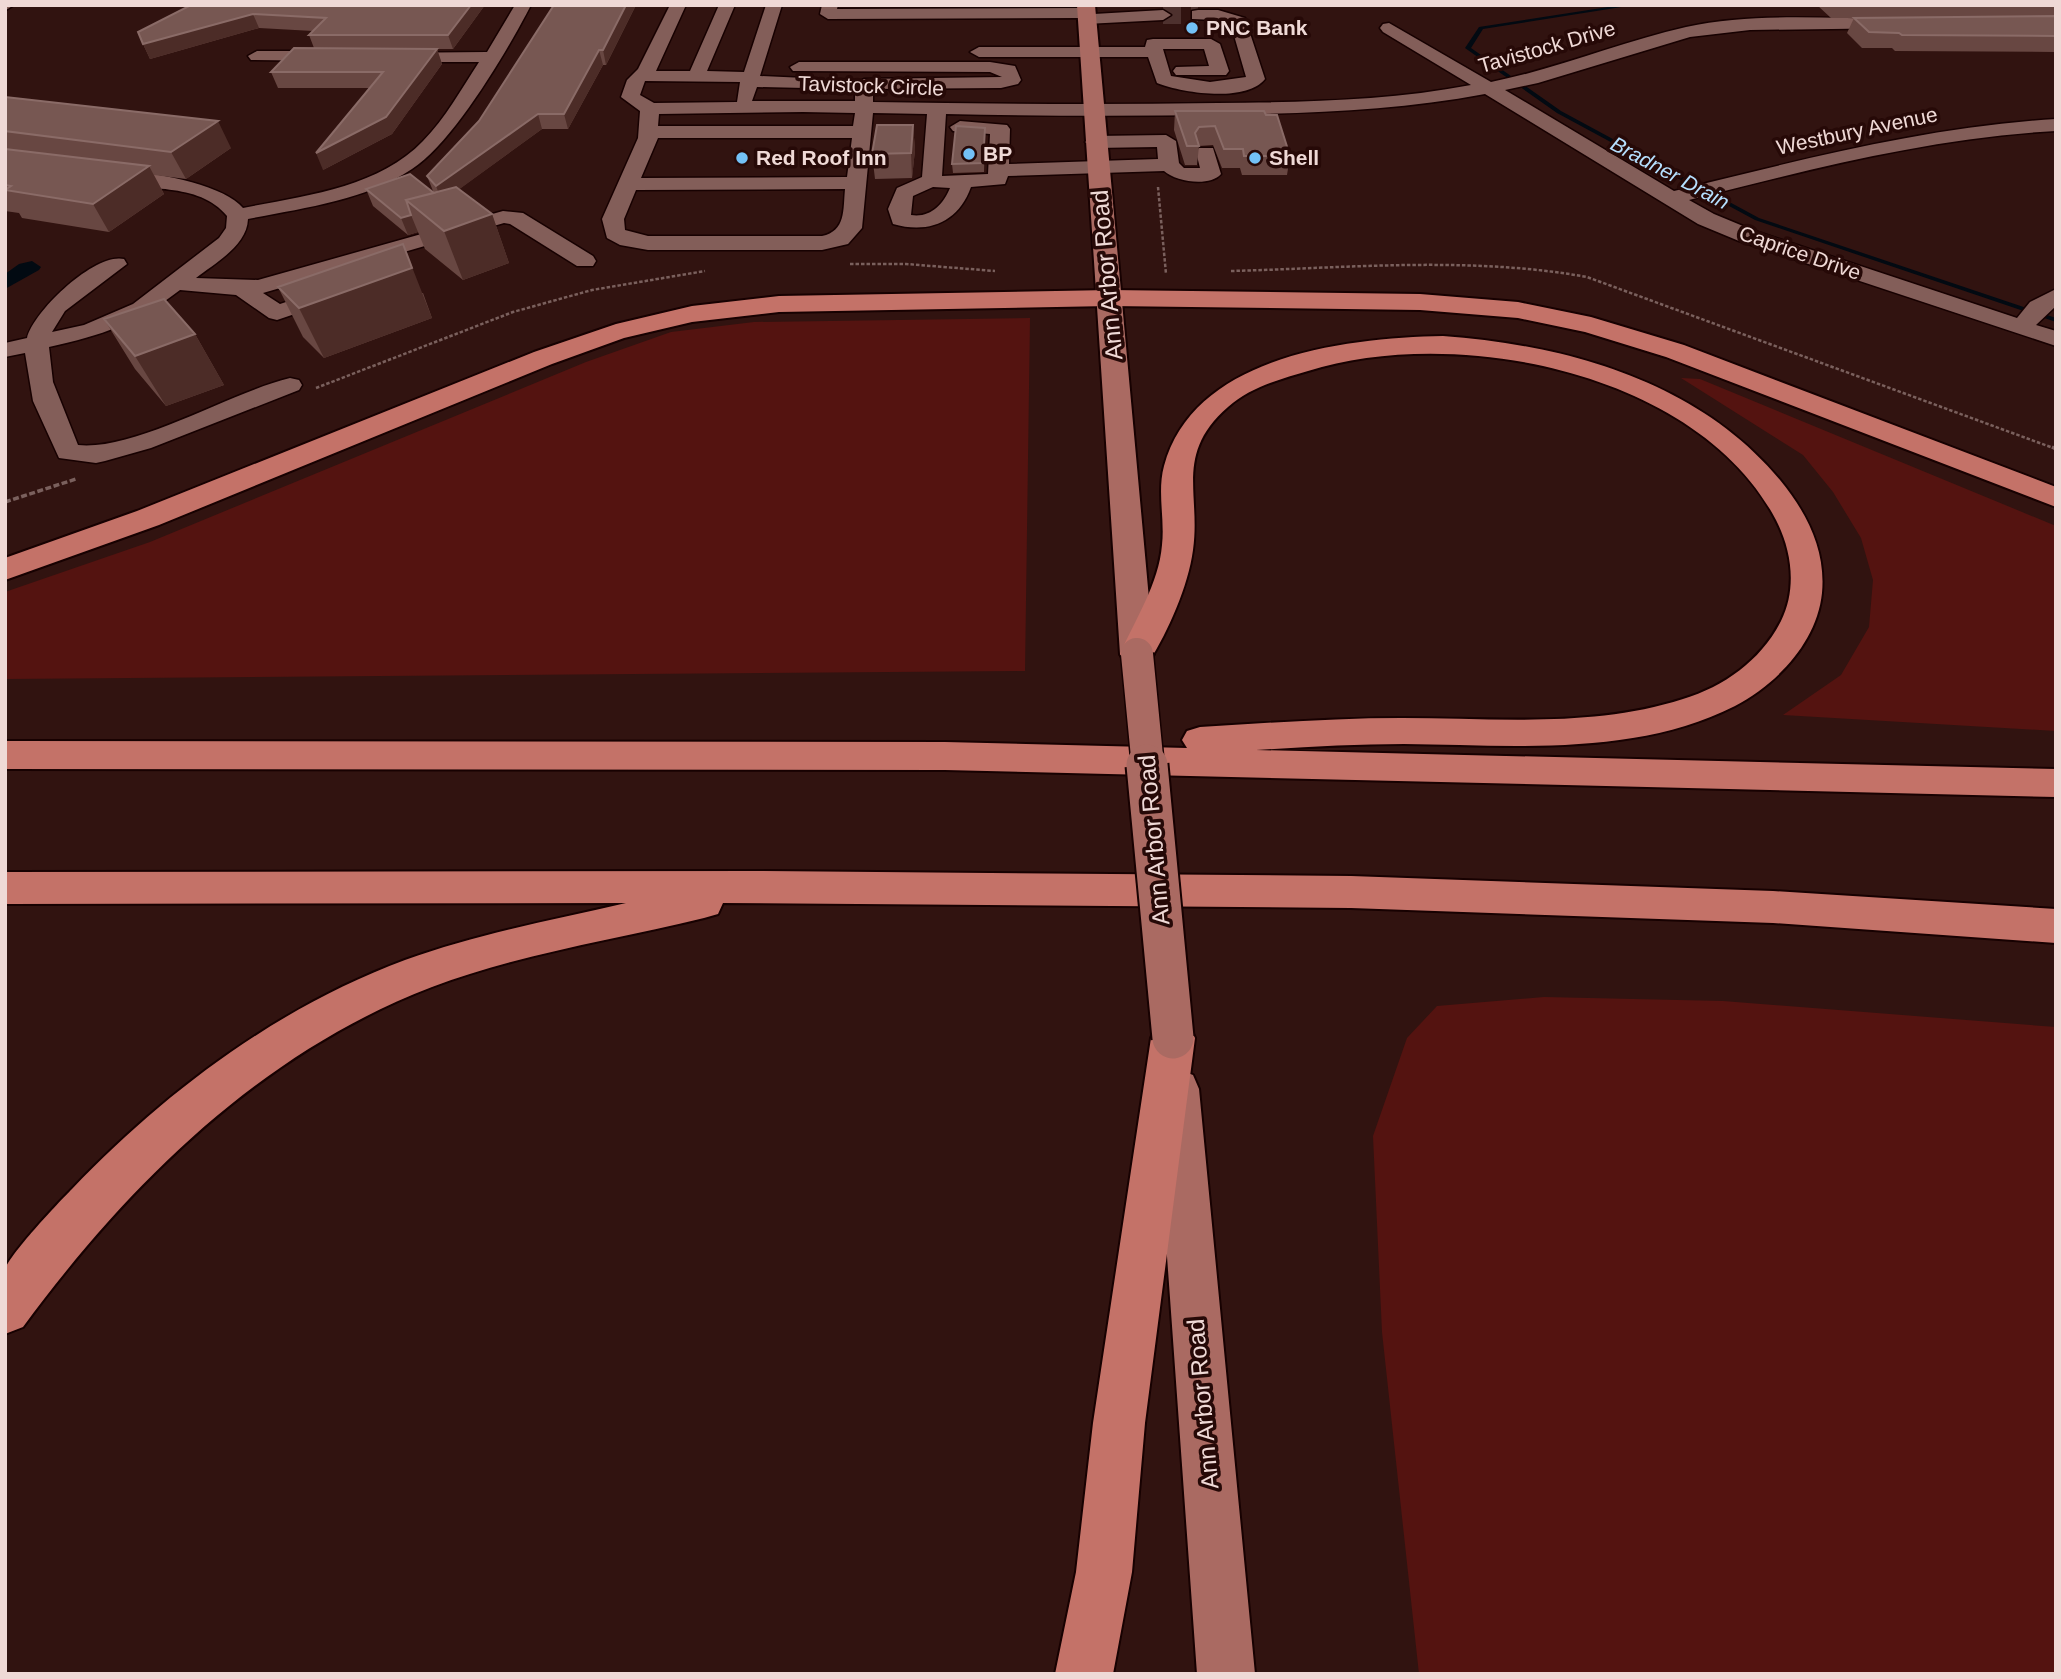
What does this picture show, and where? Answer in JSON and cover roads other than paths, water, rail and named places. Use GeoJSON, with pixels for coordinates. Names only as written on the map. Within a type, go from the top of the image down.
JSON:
{"type":"FeatureCollection","features":[{"type":"Feature","properties":{"kind":"highway"},"geometry":{"type":"LineString","coordinates":[[5,570],[137,522],[543,358],[663,320],[721,309],[779,304],[1110,298],[1420,302],[1492,307],[1560,318],[1675,351],[2056,498]]}},
{"type":"Feature","properties":{"kind":"highway"},"geometry":{"type":"LineString","coordinates":[[945,756],[1340,731],[1599,731],[1697,708],[1754,678],[1777,657],[1798,627],[1808,603],[1807,567],[1801,539],[1785,505],[1766,479],[1718,435],[1658,398],[1568,364],[1513,352],[1458,346],[1360,350],[1330,356],[1275,375],[1252,378],[1208,410],[1185,448],[1175,482],[1177,554],[1137,654]]}},
{"type":"Feature","properties":{"kind":"highway"},"geometry":{"type":"LineString","coordinates":[[5,755],[945,756],[2056,783]]}},
{"type":"Feature","properties":{"kind":"highway"},"geometry":{"type":"LineString","coordinates":[[5,888],[764,887],[1351,892],[1773,907],[2056,926]]}},
{"type":"Feature","properties":{"kind":"highway"},"geometry":{"type":"LineString","coordinates":[[5,1309],[48,1250],[117,1173],[189,1108],[250,1062],[313,1024],[392,985],[440,966],[764,887]]}},
{"type":"Feature","properties":{"kind":"highway"},"geometry":{"type":"LineString","coordinates":[[1084,1674],[1104,1572],[1119,1423],[1173,1038]]}},
{"type":"Feature","properties":{"kind":"main road","name":"Ann Arbor Road"},"geometry":{"type":"LineString","coordinates":[[1086,12],[1137,654],[1173,1038],[1226,1674]]}},
{"type":"Feature","properties":{"kind":"street"},"geometry":{"type":"LineString","coordinates":[[238,215],[342,191],[383,176],[410,162],[434,141],[492,57],[523,5]]}},
{"type":"Feature","properties":{"kind":"street"},"geometry":{"type":"LineString","coordinates":[[678,5],[646,72],[630,97],[650,108],[649,132],[613,219],[615,233],[628,240],[822,243],[840,239],[851,228],[862,132],[864,84]]}},
{"type":"Feature","properties":{"kind":"street"},"geometry":{"type":"LineString","coordinates":[[696,77],[727,5]]}},
{"type":"Feature","properties":{"kind":"street"},"geometry":{"type":"LineString","coordinates":[[742,106],[774,5]]}},
{"type":"Feature","properties":{"kind":"street"},"geometry":{"type":"LineString","coordinates":[[827,17],[911,10],[1012,22],[1086,12],[1163,15]]}},
{"type":"Feature","properties":{"kind":"street"},"geometry":{"type":"LineString","coordinates":[[1161,72],[1220,71],[1211,44],[1153,44],[1155,52],[1163,79],[1177,87],[1246,86],[1256,79],[1239,22],[1218,15],[1198,15]]}},
{"type":"Feature","properties":{"kind":"street","name":"Tavistock Drive"},"geometry":{"type":"LineString","coordinates":[[1092,111],[1386,104],[1457,95],[1558,72],[1631,47],[1688,32],[1750,25],[1922,24]]}},
{"type":"Feature","properties":{"kind":"street","name":"Caprice Drive"},"geometry":{"type":"LineString","coordinates":[[1389,28],[1706,219],[1747,236],[2056,339]]}},
{"type":"Feature","properties":{"kind":"street"},"geometry":{"type":"LineString","coordinates":[[803,106],[807,97],[796,75],[803,58],[823,50],[1155,52]]}},
{"type":"Feature","properties":{"kind":"street"},"geometry":{"type":"LineString","coordinates":[[257,56],[492,57]]}},
{"type":"Feature","properties":{"kind":"street"},"geometry":{"type":"LineString","coordinates":[[641,76],[749,79],[796,75],[990,67],[1009,70],[1012,80],[1001,83],[864,84],[796,75]]}},
{"type":"Feature","properties":{"kind":"street","name":"Tavistock Circle"},"geometry":{"type":"LineString","coordinates":[[650,108],[862,108],[936,119],[994,105],[1092,111]]}},
{"type":"Feature","properties":{"kind":"street"},"geometry":{"type":"LineString","coordinates":[[1095,142],[1166,141],[1179,174],[1211,174],[1203,152],[1199,108]]}},
{"type":"Feature","properties":{"kind":"street"},"geometry":{"type":"LineString","coordinates":[[932,180],[936,119],[1000,129],[998,180],[932,180],[904,192],[899,209],[901,219],[913,225],[934,221],[958,196],[962,182]]}},
{"type":"Feature","properties":{"kind":"street","name":"Westbury Avenue"},"geometry":{"type":"LineString","coordinates":[[1671,198],[1905,141],[1965,131],[2056,125]]}},
{"type":"Feature","properties":{"kind":"street"},"geometry":{"type":"LineString","coordinates":[[649,132],[862,132]]}},
{"type":"Feature","properties":{"kind":"street"},"geometry":{"type":"LineString","coordinates":[[999,170],[1098,168],[1171,157]]}},
{"type":"Feature","properties":{"kind":"street"},"geometry":{"type":"LineString","coordinates":[[5,350],[91,331],[121,319],[176,283],[227,243],[237,228],[238,215],[233,205],[211,193],[87,175]]}},
{"type":"Feature","properties":{"kind":"street"},"geometry":{"type":"LineString","coordinates":[[629,184],[856,183]]}},
{"type":"Feature","properties":{"kind":"street"},"geometry":{"type":"LineString","coordinates":[[176,283],[243,289],[260,287],[503,217],[515,218],[585,261]]}},
{"type":"Feature","properties":{"kind":"street"},"geometry":{"type":"LineString","coordinates":[[381,252],[401,270]]}},
{"type":"Feature","properties":{"kind":"street"},"geometry":{"type":"LineString","coordinates":[[116,264],[51,313],[35,345],[39,373],[68,452],[96,455],[142,442],[290,385]]}},
{"type":"Feature","properties":{"kind":"street"},"geometry":{"type":"LineString","coordinates":[[243,289],[277,313],[352,287]]}},
{"type":"Feature","properties":{"kind":"street"},"geometry":{"type":"LineString","coordinates":[[2022,327],[2038,307],[2056,296]]}},
{"type":"Feature","properties":{"kind":"waterway","name":"Bradner Drain"},"geometry":{"type":"LineString","coordinates":[[1632,5],[1481,28],[1468,48],[1559,112],[1757,219],[2056,320]]}},
{"type":"Feature","properties":{"kind":"tunnel"},"geometry":{"type":"LineString","coordinates":[[1163,15],[1198,15]]}},
{"type":"Feature","properties":{"kind":"place","name":"PNC Bank"},"geometry":{"type":"Point","coordinates":[1192,28]}},
{"type":"Feature","properties":{"kind":"place","name":"BP"},"geometry":{"type":"Point","coordinates":[969,154]}},
{"type":"Feature","properties":{"kind":"place","name":"Red Roof Inn"},"geometry":{"type":"Point","coordinates":[742,158]}},
{"type":"Feature","properties":{"kind":"place","name":"Shell"},"geometry":{"type":"Point","coordinates":[1255,158]}}]}
